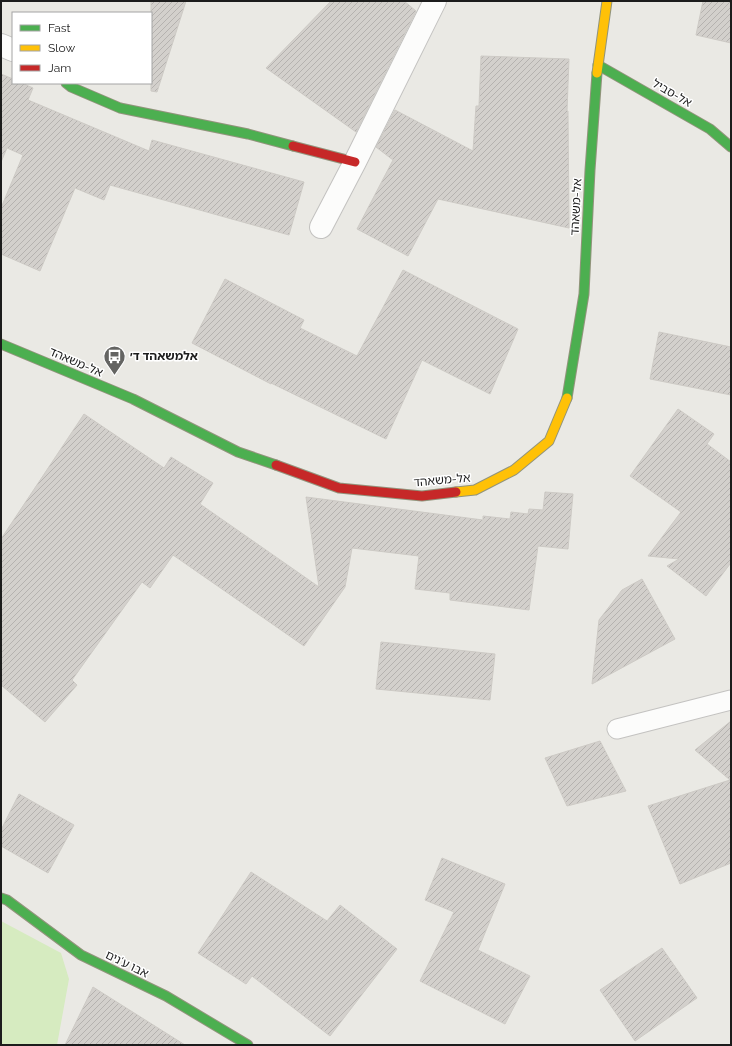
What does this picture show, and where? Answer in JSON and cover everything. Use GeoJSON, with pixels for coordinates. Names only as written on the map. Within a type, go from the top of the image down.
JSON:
{"type":"FeatureCollection","features":[{"type":"Feature","properties":{"kind":"street"},"geometry":{"type":"LineString","coordinates":[[321,227],[435,1]]}},
{"type":"Feature","properties":{"kind":"street","name":"אל-משאהד"},"geometry":{"type":"LineString","coordinates":[[1,344],[133,399],[238,452],[339,488],[422,496],[474,490],[514,470],[549,442],[567,397],[584,294],[590,170],[598,65],[607,1]]}},
{"type":"Feature","properties":{"kind":"street"},"geometry":{"type":"LineString","coordinates":[[1,45],[12,50]]}},
{"type":"Feature","properties":{"kind":"street","name":"אל-סביל"},"geometry":{"type":"LineString","coordinates":[[598,65],[710,129],[731,147]]}},
{"type":"Feature","properties":{"kind":"street"},"geometry":{"type":"LineString","coordinates":[[67,84],[120,108],[248,134],[355,162]]}},
{"type":"Feature","properties":{"kind":"street","name":"אבו ע'נים"},"geometry":{"type":"LineString","coordinates":[[1,898],[7,900],[81,955],[166,996],[248,1045]]}},
{"type":"Feature","properties":{"kind":"lane"},"geometry":{"type":"LineString","coordinates":[[617,729],[731,700]]}},
{"type":"Feature","properties":{"kind":"green space"},"geometry":{"type":"Polygon","coordinates":[[[1,921],[61,953],[69,979],[57,1045],[1,1045],[1,921]]]}},
{"type":"Feature","properties":{"kind":"building"},"geometry":{"type":"Polygon","coordinates":[[[151,1],[186,1],[157,92],[151,91],[151,1]]]}},
{"type":"Feature","properties":{"kind":"building"},"geometry":{"type":"Polygon","coordinates":[[[331,1],[404,1],[416,11],[356,132],[266,68],[331,1]]]}},
{"type":"Feature","properties":{"kind":"building"},"geometry":{"type":"Polygon","coordinates":[[[703,1],[731,1],[731,43],[696,35],[703,1]]]}},
{"type":"Feature","properties":{"kind":"building"},"geometry":{"type":"Polygon","coordinates":[[[481,56],[569,59],[567,111],[569,228],[438,199],[408,256],[357,229],[393,160],[376,147],[395,110],[473,151],[476,106],[479,106],[481,56]]]}},
{"type":"Feature","properties":{"kind":"building"},"geometry":{"type":"Polygon","coordinates":[[[1,74],[12,79],[12,84],[24,84],[33,88],[28,100],[149,151],[152,140],[304,182],[289,235],[110,185],[104,200],[75,188],[40,271],[1,254],[1,208],[23,155],[7,148],[1,162],[1,74]]]}},
{"type":"Feature","properties":{"kind":"building"},"geometry":{"type":"Polygon","coordinates":[[[403,270],[518,329],[490,394],[422,360],[386,439],[271,384],[192,343],[225,279],[304,320],[300,328],[357,356],[403,270]]]}},
{"type":"Feature","properties":{"kind":"building"},"geometry":{"type":"Polygon","coordinates":[[[659,332],[731,347],[731,395],[650,379],[659,332]]]}},
{"type":"Feature","properties":{"kind":"building"},"geometry":{"type":"Polygon","coordinates":[[[678,409],[714,434],[707,444],[731,462],[731,564],[706,596],[667,566],[679,559],[648,556],[681,512],[630,476],[678,409]]]}},
{"type":"Feature","properties":{"kind":"building"},"geometry":{"type":"Polygon","coordinates":[[[84,414],[164,468],[171,457],[213,483],[200,504],[319,587],[306,497],[483,520],[483,516],[510,519],[511,512],[528,514],[529,509],[543,510],[545,492],[573,494],[568,549],[538,546],[529,610],[450,600],[450,593],[415,589],[419,556],[352,548],[345,587],[304,646],[173,555],[150,588],[142,582],[72,680],[77,685],[45,722],[1,685],[1,539],[84,414]]]}},
{"type":"Feature","properties":{"kind":"building"},"geometry":{"type":"Polygon","coordinates":[[[642,579],[675,639],[592,684],[599,620],[622,590],[642,579]]]}},
{"type":"Feature","properties":{"kind":"building"},"geometry":{"type":"Polygon","coordinates":[[[381,642],[495,654],[490,700],[376,689],[381,642]]]}},
{"type":"Feature","properties":{"kind":"building"},"geometry":{"type":"Polygon","coordinates":[[[731,721],[731,863],[680,884],[648,806],[730,780],[695,750],[731,721]]]}},
{"type":"Feature","properties":{"kind":"building"},"geometry":{"type":"Polygon","coordinates":[[[600,741],[626,791],[567,806],[545,758],[600,741]]]}},
{"type":"Feature","properties":{"kind":"building"},"geometry":{"type":"Polygon","coordinates":[[[19,794],[74,825],[48,873],[1,846],[1,830],[19,794]]]}},
{"type":"Feature","properties":{"kind":"building"},"geometry":{"type":"Polygon","coordinates":[[[442,858],[505,884],[478,950],[530,976],[505,1024],[420,981],[454,912],[425,900],[442,858]]]}},
{"type":"Feature","properties":{"kind":"building"},"geometry":{"type":"Polygon","coordinates":[[[251,872],[327,921],[340,905],[397,949],[330,1036],[252,976],[246,984],[198,953],[251,872]]]}},
{"type":"Feature","properties":{"kind":"building"},"geometry":{"type":"Polygon","coordinates":[[[662,948],[697,998],[635,1041],[600,990],[662,948]]]}},
{"type":"Feature","properties":{"kind":"building"},"geometry":{"type":"Polygon","coordinates":[[[93,987],[185,1045],[65,1045],[93,987]]]}},
{"type":"Feature","properties":{"kind":"traffic: fast"},"geometry":{"type":"LineString","coordinates":[[598,65],[710,129],[731,147]]}},
{"type":"Feature","properties":{"kind":"traffic: fast"},"geometry":{"type":"LineString","coordinates":[[567,398],[584,294],[590,170],[597,73]]}},
{"type":"Feature","properties":{"kind":"traffic: fast"},"geometry":{"type":"LineString","coordinates":[[67,84],[120,108],[248,134],[293,146]]}},
{"type":"Feature","properties":{"kind":"traffic: fast"},"geometry":{"type":"LineString","coordinates":[[1,344],[133,399],[238,452],[276,465]]}},
{"type":"Feature","properties":{"kind":"traffic: fast"},"geometry":{"type":"LineString","coordinates":[[1,898],[7,900],[81,955],[166,996],[248,1045]]}},
{"type":"Feature","properties":{"kind":"traffic: slow"},"geometry":{"type":"LineString","coordinates":[[597,73],[607,1]]}},
{"type":"Feature","properties":{"kind":"traffic: slow"},"geometry":{"type":"LineString","coordinates":[[456,492],[475,490],[514,470],[549,441],[567,398]]}},
{"type":"Feature","properties":{"kind":"traffic: jam"},"geometry":{"type":"LineString","coordinates":[[293,146],[355,162]]}},
{"type":"Feature","properties":{"kind":"traffic: jam"},"geometry":{"type":"LineString","coordinates":[[276,465],[339,488],[422,496],[456,492]]}},
{"type":"Feature","properties":{"kind":"place","name":"אלמשאהד ד׳"},"geometry":{"type":"Point","coordinates":[115,376]}}]}
